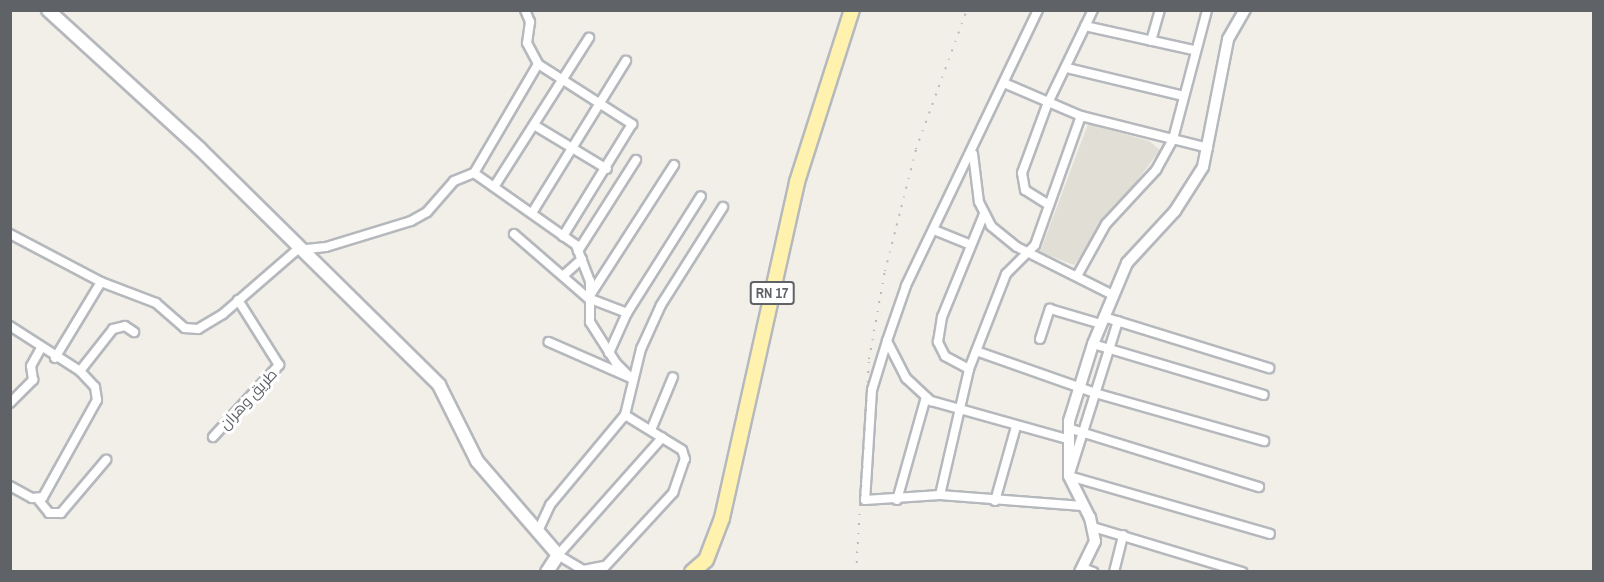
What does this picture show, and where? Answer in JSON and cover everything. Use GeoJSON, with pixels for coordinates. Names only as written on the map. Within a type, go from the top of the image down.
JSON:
{"type":"FeatureCollection","features":[{"type":"Feature","properties":{"kind":"main road"},"geometry":{"type":"LineString","coordinates":[[48,10],[200,150],[297,250],[439,385],[477,461],[563,558],[547,572]]}},
{"type":"Feature","properties":{"kind":"main road","name":"RN 17"},"geometry":{"type":"LineString","coordinates":[[706,560],[730,488],[797,182],[852,10]]}},
{"type":"Feature","properties":{"kind":"main road"},"geometry":{"type":"LineString","coordinates":[[692,572],[706,560]]}},
{"type":"Feature","properties":{"kind":"street"},"geometry":{"type":"LineString","coordinates":[[525,10],[530,22],[527,43],[538,64],[632,124],[607,170],[563,236]]}},
{"type":"Feature","properties":{"kind":"street"},"geometry":{"type":"LineString","coordinates":[[1038,10],[973,153],[906,285],[872,390],[863,498],[897,500],[940,495],[1083,506]]}},
{"type":"Feature","properties":{"kind":"street"},"geometry":{"type":"LineString","coordinates":[[1049,205],[1025,190],[1022,173],[1047,105],[1067,68],[1093,10]]}},
{"type":"Feature","properties":{"kind":"street"},"geometry":{"type":"LineString","coordinates":[[1151,41],[1160,10]]}},
{"type":"Feature","properties":{"kind":"street"},"geometry":{"type":"LineString","coordinates":[[1077,276],[1106,224],[1156,170],[1173,139],[1193,50],[1207,10]]}},
{"type":"Feature","properties":{"kind":"street"},"geometry":{"type":"LineString","coordinates":[[1085,570],[1095,540],[1093,527],[1069,476],[1068,434],[1079,387],[1113,295],[1145,240],[1175,211],[1203,167],[1228,39],[1245,10]]}},
{"type":"Feature","properties":{"kind":"street"},"geometry":{"type":"LineString","coordinates":[[1085,27],[1193,50]]}},
{"type":"Feature","properties":{"kind":"street"},"geometry":{"type":"LineString","coordinates":[[494,187],[589,38]]}},
{"type":"Feature","properties":{"kind":"street"},"geometry":{"type":"LineString","coordinates":[[532,213],[626,61]]}},
{"type":"Feature","properties":{"kind":"street"},"geometry":{"type":"LineString","coordinates":[[10,234],[101,282],[156,303],[191,330],[238,300],[297,250],[326,247],[411,220],[427,212],[454,181],[474,173],[538,64]]}},
{"type":"Feature","properties":{"kind":"street"},"geometry":{"type":"LineString","coordinates":[[1067,68],[1184,96]]}},
{"type":"Feature","properties":{"kind":"street"},"geometry":{"type":"LineString","coordinates":[[1004,83],[1047,105],[1081,116],[1208,148]]}},
{"type":"Feature","properties":{"kind":"street"},"geometry":{"type":"LineString","coordinates":[[940,495],[956,412],[969,369],[1006,274],[1030,253],[1081,116]]}},
{"type":"Feature","properties":{"kind":"street"},"geometry":{"type":"LineString","coordinates":[[534,125],[607,170]]}},
{"type":"Feature","properties":{"kind":"street"},"geometry":{"type":"LineString","coordinates":[[973,153],[984,214],[991,226],[1030,253],[1113,295]]}},
{"type":"Feature","properties":{"kind":"street"},"geometry":{"type":"LineString","coordinates":[[564,274],[580,255],[636,160]]}},
{"type":"Feature","properties":{"kind":"street"},"geometry":{"type":"LineString","coordinates":[[588,298],[674,165]]}},
{"type":"Feature","properties":{"kind":"street"},"geometry":{"type":"LineString","coordinates":[[474,173],[563,236],[580,255],[590,281],[588,298],[590,322],[609,353],[631,378]]}},
{"type":"Feature","properties":{"kind":"street"},"geometry":{"type":"LineString","coordinates":[[609,353],[627,313],[701,196]]}},
{"type":"Feature","properties":{"kind":"street"},"geometry":{"type":"LineString","coordinates":[[538,531],[550,505],[625,416],[631,378],[661,305],[723,207]]}},
{"type":"Feature","properties":{"kind":"street"},"geometry":{"type":"LineString","coordinates":[[969,369],[945,356],[938,342],[942,317],[984,214]]}},
{"type":"Feature","properties":{"kind":"street"},"geometry":{"type":"LineString","coordinates":[[934,230],[971,246]]}},
{"type":"Feature","properties":{"kind":"street"},"geometry":{"type":"LineString","coordinates":[[514,234],[564,274],[588,298],[627,313]]}},
{"type":"Feature","properties":{"kind":"street"},"geometry":{"type":"LineString","coordinates":[[55,358],[101,282]]}},
{"type":"Feature","properties":{"kind":"street","name":"طريق وهران"},"geometry":{"type":"LineString","coordinates":[[213,437],[279,365],[238,300]]}},
{"type":"Feature","properties":{"kind":"street"},"geometry":{"type":"LineString","coordinates":[[1040,339],[1050,309],[1118,321],[1269,369]]}},
{"type":"Feature","properties":{"kind":"street"},"geometry":{"type":"LineString","coordinates":[[1069,476],[1085,434],[1108,347],[1118,321]]}},
{"type":"Feature","properties":{"kind":"street"},"geometry":{"type":"LineString","coordinates":[[10,326],[55,358],[80,371],[95,387],[97,400],[72,453],[43,497],[37,498]]}},
{"type":"Feature","properties":{"kind":"street"},"geometry":{"type":"LineString","coordinates":[[80,371],[113,329],[125,326],[134,332]]}},
{"type":"Feature","properties":{"kind":"street"},"geometry":{"type":"LineString","coordinates":[[887,341],[906,378],[926,397],[956,412],[1016,427],[1085,434],[1259,487]]}},
{"type":"Feature","properties":{"kind":"street"},"geometry":{"type":"LineString","coordinates":[[549,342],[631,378]]}},
{"type":"Feature","properties":{"kind":"street"},"geometry":{"type":"LineString","coordinates":[[1093,344],[1264,395]]}},
{"type":"Feature","properties":{"kind":"street"},"geometry":{"type":"LineString","coordinates":[[10,403],[33,380],[31,366],[41,348]]}},
{"type":"Feature","properties":{"kind":"street"},"geometry":{"type":"LineString","coordinates":[[976,351],[1095,393],[1264,441]]}},
{"type":"Feature","properties":{"kind":"street"},"geometry":{"type":"LineString","coordinates":[[651,430],[673,377]]}},
{"type":"Feature","properties":{"kind":"street"},"geometry":{"type":"LineString","coordinates":[[897,500],[926,397]]}},
{"type":"Feature","properties":{"kind":"street"},"geometry":{"type":"LineString","coordinates":[[563,558],[583,570],[602,568],[673,493],[679,480],[685,459],[682,450],[625,416]]}},
{"type":"Feature","properties":{"kind":"street"},"geometry":{"type":"LineString","coordinates":[[995,501],[1016,427]]}},
{"type":"Feature","properties":{"kind":"street"},"geometry":{"type":"LineString","coordinates":[[563,558],[662,438]]}},
{"type":"Feature","properties":{"kind":"street"},"geometry":{"type":"LineString","coordinates":[[10,486],[37,498],[49,513],[61,513],[106,460]]}},
{"type":"Feature","properties":{"kind":"street"},"geometry":{"type":"LineString","coordinates":[[1069,476],[1269,534]]}},
{"type":"Feature","properties":{"kind":"street"},"geometry":{"type":"LineString","coordinates":[[1093,527],[1242,572]]}},
{"type":"Feature","properties":{"kind":"street"},"geometry":{"type":"LineString","coordinates":[[1114,572],[1123,535]]}},
{"type":"Feature","properties":{"kind":"street"},"geometry":{"type":"LineString","coordinates":[[563,558],[576,572]]}},
{"type":"Feature","properties":{"kind":"street"},"geometry":{"type":"LineString","coordinates":[[697,572],[706,560]]}},
{"type":"Feature","properties":{"kind":"shaded area"},"geometry":{"type":"Polygon","coordinates":[[[1088,124],[1149,141],[1160,150],[1074,265],[1040,252],[1088,124]]]}},
{"type":"Feature","properties":{"kind":"railway"},"geometry":{"type":"LineString","coordinates":[[856,572],[869,359],[885,271],[916,149],[967,10]]}}]}
